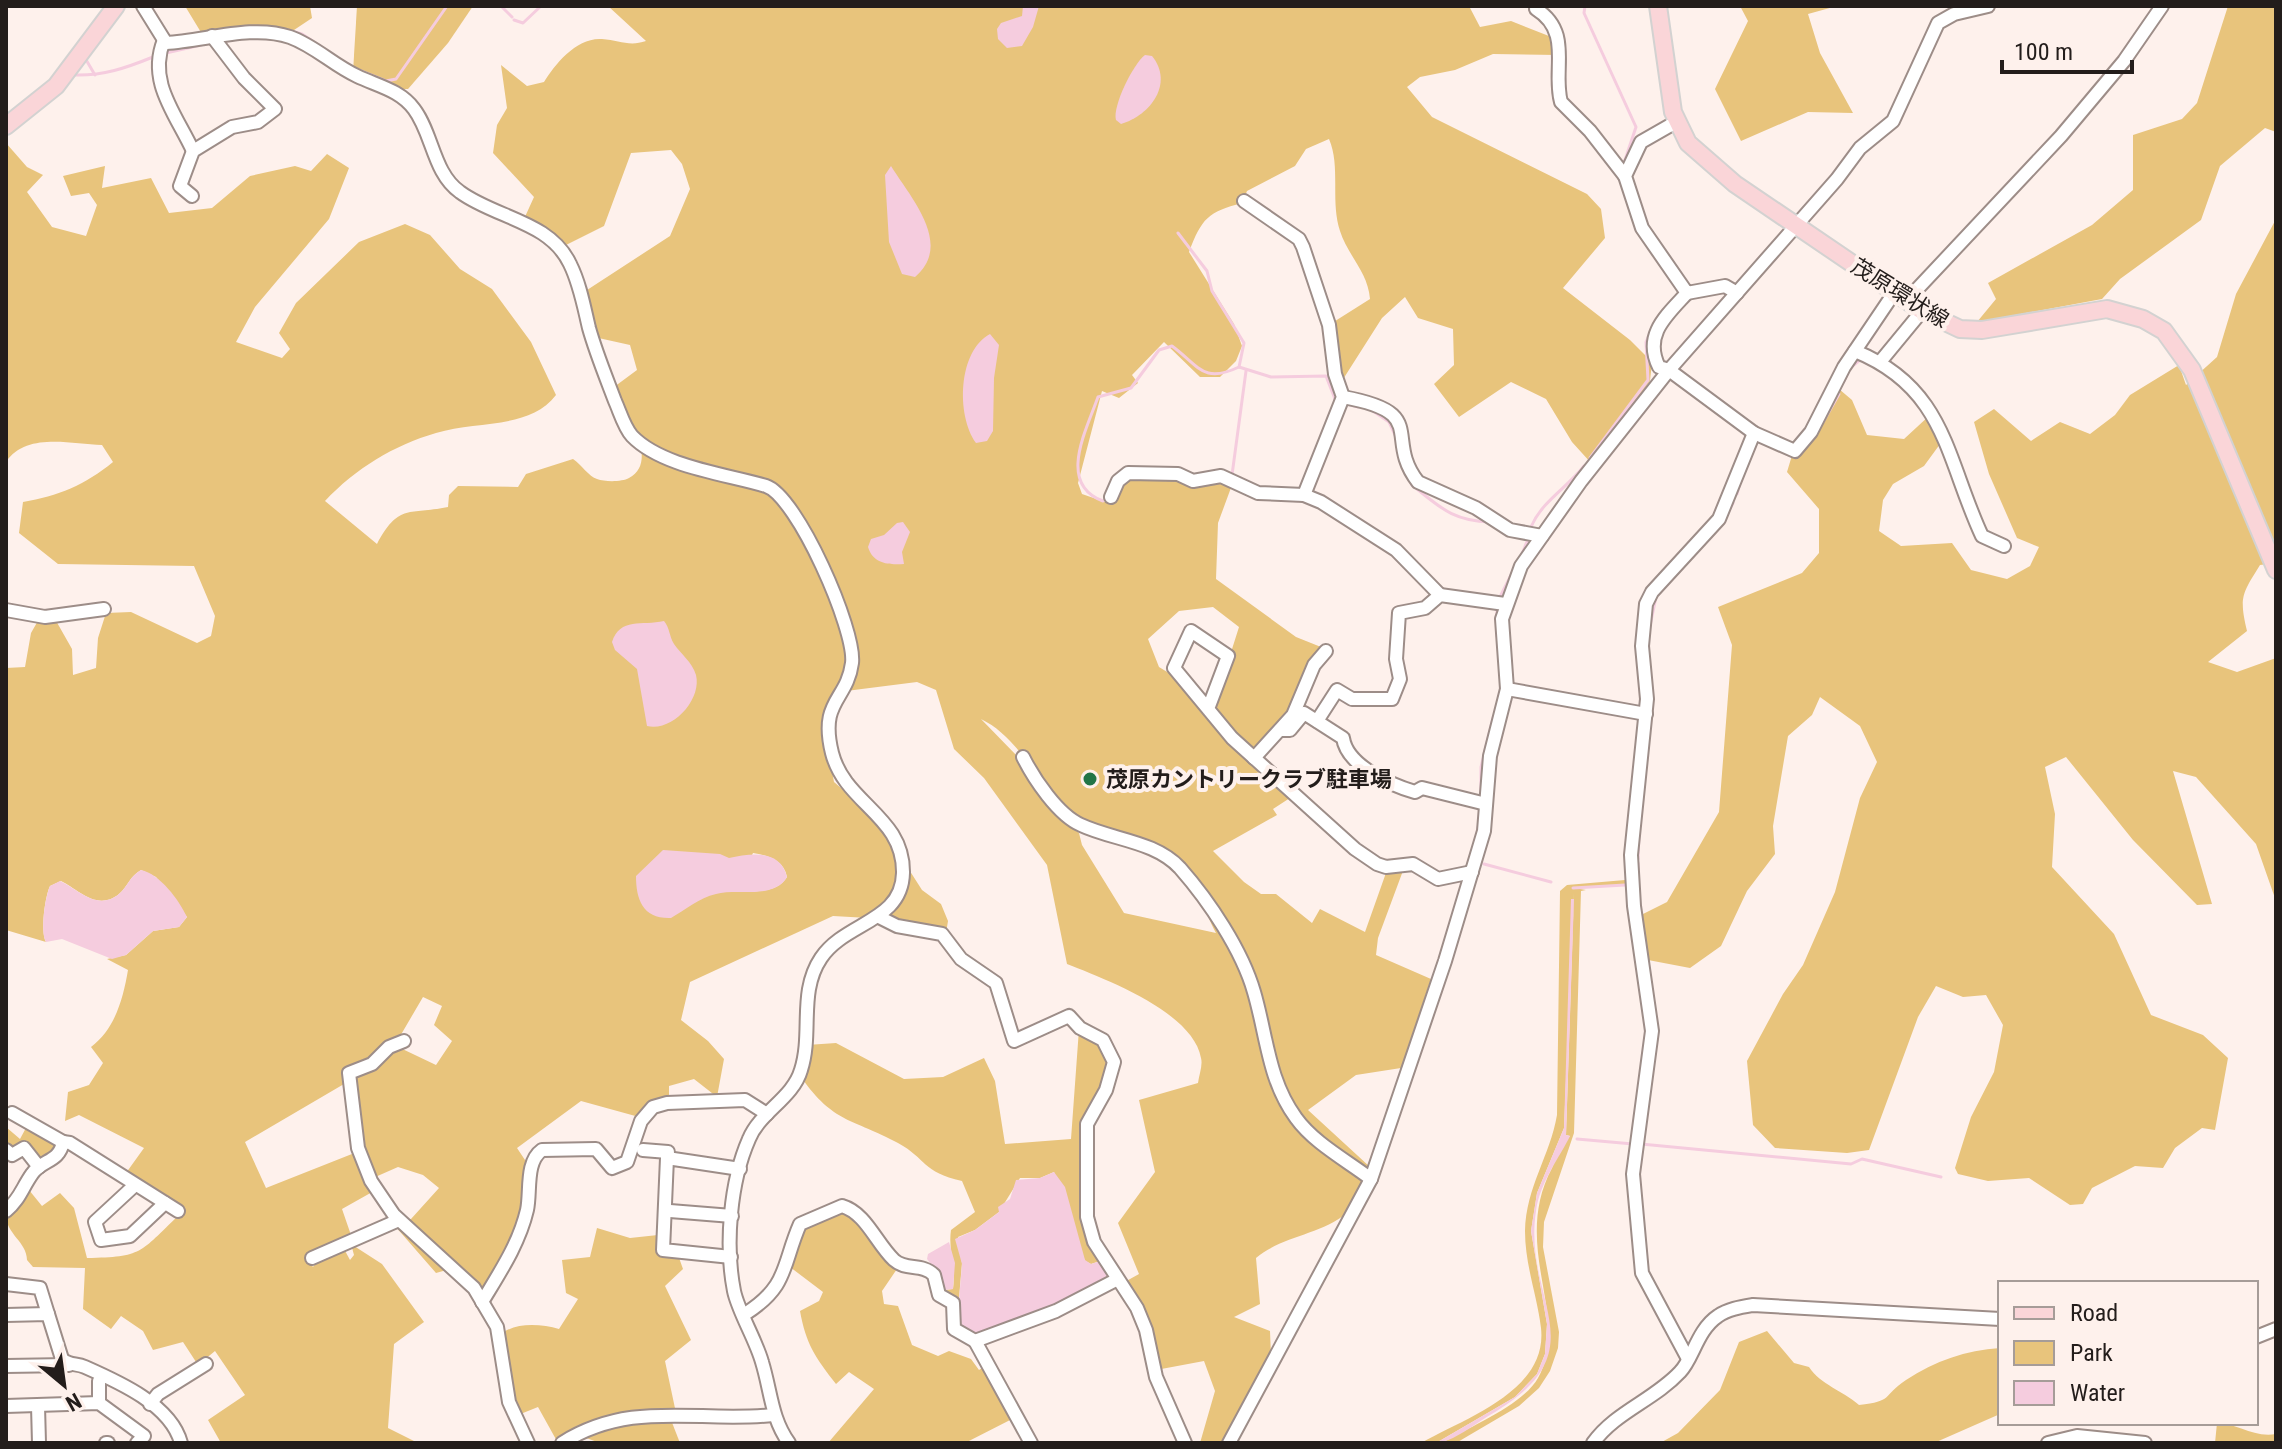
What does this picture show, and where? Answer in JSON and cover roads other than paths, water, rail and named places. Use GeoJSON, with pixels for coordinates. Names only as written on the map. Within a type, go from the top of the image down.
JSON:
{"type":"FeatureCollection","features":[{"type":"Feature","properties":{"kind":"main road"},"geometry":{"type":"LineString","coordinates":[[6,126],[56,86],[116,6]]}},
{"type":"Feature","properties":{"kind":"main road","name":"茂原環状線"},"geometry":{"type":"LineString","coordinates":[[1658,6],[1676,122],[1700,156],[1735,184],[1900,297],[1960,329],[1982,330],[2107,309],[2143,319],[2164,331],[2192,370],[2276,570]]}},
{"type":"Feature","properties":{"kind":"street"},"geometry":{"type":"LineString","coordinates":[[143,6],[164,40],[177,43],[212,36],[285,35],[312,47],[354,75],[401,94],[421,119],[442,172],[455,189],[558,242],[578,284],[598,357],[629,433],[658,452],[701,471],[771,487],[783,497],[799,520],[831,589],[852,645],[852,668],[826,720],[832,753],[842,782],[879,816],[902,853],[902,885],[895,904],[879,917],[846,932],[821,957],[809,981],[801,1072],[749,1137],[740,1169],[732,1216],[734,1294],[762,1359],[773,1415],[789,1443]]}},
{"type":"Feature","properties":{"kind":"street"},"geometry":{"type":"LineString","coordinates":[[1229,1443],[1371,1179],[1484,831],[1490,756],[1507,689],[1502,619],[1521,566],[1581,481],[1669,370],[1860,148],[1893,121],[1938,23],[1954,14],[1988,6]]}},
{"type":"Feature","properties":{"kind":"street"},"geometry":{"type":"LineString","coordinates":[[1737,293],[1725,286],[1687,293],[1661,322],[1651,346],[1659,367],[1669,370],[1754,433],[1795,451],[1811,432],[1855,351],[1900,297],[2061,136],[2124,61],[2162,6]]}},
{"type":"Feature","properties":{"kind":"street"},"geometry":{"type":"LineString","coordinates":[[1536,9],[1549,17],[1554,28],[1561,66],[1561,102],[1590,131],[1625,176],[1642,228],[1687,293]]}},
{"type":"Feature","properties":{"kind":"street"},"geometry":{"type":"LineString","coordinates":[[192,196],[180,186],[193,151],[232,127],[258,122],[275,109],[244,78],[212,36]]}},
{"type":"Feature","properties":{"kind":"street"},"geometry":{"type":"LineString","coordinates":[[164,40],[156,64],[163,95],[193,151]]}},
{"type":"Feature","properties":{"kind":"street"},"geometry":{"type":"LineString","coordinates":[[1625,176],[1636,147],[1676,122]]}},
{"type":"Feature","properties":{"kind":"street"},"geometry":{"type":"LineString","coordinates":[[1244,201],[1299,239],[1329,325],[1335,374],[1343,397],[1304,495]]}},
{"type":"Feature","properties":{"kind":"street"},"geometry":{"type":"LineString","coordinates":[[1880,362],[1922,311]]}},
{"type":"Feature","properties":{"kind":"street"},"geometry":{"type":"LineString","coordinates":[[1855,351],[1880,362],[1926,403],[1939,424],[1980,532],[1984,538],[2004,546]]}},
{"type":"Feature","properties":{"kind":"street"},"geometry":{"type":"LineString","coordinates":[[1343,397],[1378,405],[1396,419],[1418,482],[1476,508],[1510,530],[1542,536]]}},
{"type":"Feature","properties":{"kind":"street"},"geometry":{"type":"LineString","coordinates":[[1687,1357],[1642,1273],[1633,1174],[1652,1031],[1631,861],[1646,714],[1642,646],[1646,604],[1663,577],[1719,519],[1754,433]]}},
{"type":"Feature","properties":{"kind":"street"},"geometry":{"type":"LineString","coordinates":[[1111,497],[1118,481],[1128,473],[1178,474],[1193,481],[1221,476],[1258,493],[1304,495],[1321,502],[1396,550],[1440,595],[1505,604]]}},
{"type":"Feature","properties":{"kind":"street"},"geometry":{"type":"LineString","coordinates":[[1317,721],[1337,690],[1352,699],[1392,699],[1400,679],[1396,659],[1399,613],[1425,608],[1440,595]]}},
{"type":"Feature","properties":{"kind":"street"},"geometry":{"type":"LineString","coordinates":[[6,610],[45,617],[104,609]]}},
{"type":"Feature","properties":{"kind":"street"},"geometry":{"type":"LineString","coordinates":[[1208,709],[1228,656],[1191,631],[1174,668],[1208,709],[1254,758],[1355,849],[1377,864],[1386,867],[1413,864],[1438,879],[1472,872]]}},
{"type":"Feature","properties":{"kind":"street"},"geometry":{"type":"LineString","coordinates":[[1254,758],[1293,715],[1314,665],[1326,651]]}},
{"type":"Feature","properties":{"kind":"street"},"geometry":{"type":"LineString","coordinates":[[1507,689],[1646,714]]}},
{"type":"Feature","properties":{"kind":"street"},"geometry":{"type":"LineString","coordinates":[[1280,730],[1290,730],[1304,713],[1343,738],[1344,747],[1372,773],[1394,786],[1415,792],[1422,788],[1486,804]]}},
{"type":"Feature","properties":{"kind":"street"},"geometry":{"type":"LineString","coordinates":[[1023,757],[1066,815],[1078,824],[1159,851],[1179,868],[1244,967],[1262,1021],[1270,1068],[1295,1117],[1308,1131],[1371,1179]]}},
{"type":"Feature","properties":{"kind":"street"},"geometry":{"type":"LineString","coordinates":[[879,917],[897,926],[942,934],[961,959],[991,978],[999,989],[1014,1041],[1069,1016],[1107,1044],[1114,1070],[1087,1124],[1087,1217],[1094,1242],[1137,1308],[1146,1330],[1156,1377],[1185,1443]]}},
{"type":"Feature","properties":{"kind":"street"},"geometry":{"type":"LineString","coordinates":[[404,1041],[395,1042],[372,1064],[354,1070],[348,1077],[358,1148],[377,1192],[399,1220],[467,1281],[497,1327],[509,1402],[528,1443]]}},
{"type":"Feature","properties":{"kind":"street"},"geometry":{"type":"LineString","coordinates":[[482,1302],[517,1241],[528,1207],[533,1162],[542,1150],[596,1149],[612,1168],[627,1162],[641,1121],[653,1107],[667,1103],[745,1100],[767,1114]]}},
{"type":"Feature","properties":{"kind":"street"},"geometry":{"type":"LineString","coordinates":[[12,1113],[70,1143],[178,1211]]}},
{"type":"Feature","properties":{"kind":"street"},"geometry":{"type":"LineString","coordinates":[[6,1211],[26,1190],[32,1173],[59,1155],[63,1142]]}},
{"type":"Feature","properties":{"kind":"street"},"geometry":{"type":"LineString","coordinates":[[6,1150],[12,1155],[24,1148],[39,1167]]}},
{"type":"Feature","properties":{"kind":"street"},"geometry":{"type":"LineString","coordinates":[[643,1150],[668,1152],[663,1250],[731,1257]]}},
{"type":"Feature","properties":{"kind":"street"},"geometry":{"type":"LineString","coordinates":[[667,1158],[740,1169]]}},
{"type":"Feature","properties":{"kind":"street"},"geometry":{"type":"LineString","coordinates":[[135,1185],[95,1222],[101,1240],[130,1236],[165,1203]]}},
{"type":"Feature","properties":{"kind":"street"},"geometry":{"type":"LineString","coordinates":[[745,1314],[762,1303],[787,1271],[800,1224],[842,1206],[858,1215],[896,1262],[923,1268],[934,1275],[939,1295],[953,1303],[954,1329],[975,1341],[1031,1443]]}},
{"type":"Feature","properties":{"kind":"street"},"geometry":{"type":"LineString","coordinates":[[670,1211],[732,1216]]}},
{"type":"Feature","properties":{"kind":"street"},"geometry":{"type":"LineString","coordinates":[[312,1258],[399,1220]]}},
{"type":"Feature","properties":{"kind":"street"},"geometry":{"type":"LineString","coordinates":[[975,1341],[1056,1311],[1116,1280]]}},
{"type":"Feature","properties":{"kind":"street"},"geometry":{"type":"LineString","coordinates":[[6,1284],[40,1288],[57,1350],[69,1365]]}},
{"type":"Feature","properties":{"kind":"street"},"geometry":{"type":"LineString","coordinates":[[1593,1443],[1611,1423],[1665,1387],[1684,1369],[1687,1357],[1716,1317],[1753,1305],[1998,1319]]}},
{"type":"Feature","properties":{"kind":"street"},"geometry":{"type":"LineString","coordinates":[[6,1315],[48,1314]]}},
{"type":"Feature","properties":{"kind":"street"},"geometry":{"type":"LineString","coordinates":[[6,1366],[81,1364],[171,1419],[181,1443]]}},
{"type":"Feature","properties":{"kind":"street"},"geometry":{"type":"LineString","coordinates":[[150,1404],[158,1394],[206,1364]]}},
{"type":"Feature","properties":{"kind":"street"},"geometry":{"type":"LineString","coordinates":[[99,1403],[99,1381],[103,1376]]}},
{"type":"Feature","properties":{"kind":"street"},"geometry":{"type":"LineString","coordinates":[[6,1406],[99,1403],[144,1436],[137,1443]]}},
{"type":"Feature","properties":{"kind":"street"},"geometry":{"type":"LineString","coordinates":[[38,1406],[39,1443]]}},
{"type":"Feature","properties":{"kind":"street"},"geometry":{"type":"LineString","coordinates":[[562,1443],[585,1428],[628,1417],[773,1415]]}},
{"type":"Feature","properties":{"kind":"street"},"geometry":{"type":"LineString","coordinates":[[2048,1443],[2077,1436],[2145,1443]]}},
{"type":"Feature","properties":{"kind":"water"},"geometry":{"type":"Polygon","coordinates":[[[1023,6],[1039,6],[1033,27],[1022,46],[1007,48],[998,39],[997,29],[1001,23],[1022,16],[1023,6]]]}},
{"type":"Feature","properties":{"kind":"water"},"geometry":{"type":"Polygon","coordinates":[[[1145,55],[1152,56],[1158,66],[1160,87],[1150,106],[1132,120],[1121,124],[1116,120],[1120,96],[1145,55]]]}},
{"type":"Feature","properties":{"kind":"water"},"geometry":{"type":"Polygon","coordinates":[[[891,166],[917,206],[930,236],[926,264],[915,277],[902,274],[889,242],[885,175],[891,166]]]}},
{"type":"Feature","properties":{"kind":"water"},"geometry":{"type":"Polygon","coordinates":[[[990,334],[999,345],[994,378],[993,431],[987,441],[976,443],[965,417],[964,384],[972,354],[979,342],[990,334]]]}},
{"type":"Feature","properties":{"kind":"water"},"geometry":{"type":"Polygon","coordinates":[[[903,522],[910,532],[902,552],[904,564],[887,564],[878,560],[868,547],[871,539],[884,535],[897,523],[903,522]]]}},
{"type":"Feature","properties":{"kind":"water"},"geometry":{"type":"Polygon","coordinates":[[[664,621],[674,644],[694,670],[697,684],[690,703],[676,719],[657,727],[647,726],[637,669],[615,650],[612,642],[620,629],[626,626],[664,621]]]}},
{"type":"Feature","properties":{"kind":"water"},"geometry":{"type":"Polygon","coordinates":[[[663,850],[720,854],[729,858],[763,855],[778,861],[787,877],[773,889],[716,894],[671,918],[661,917],[643,906],[636,876],[663,850]]]}},
{"type":"Feature","properties":{"kind":"water"},"geometry":{"type":"Polygon","coordinates":[[[141,870],[162,882],[179,903],[187,917],[179,927],[153,931],[126,955],[112,959],[62,939],[46,942],[44,914],[50,886],[60,881],[88,897],[103,901],[119,894],[141,870]]]}},
{"type":"Feature","properties":{"kind":"water"},"geometry":{"type":"Polygon","coordinates":[[[1571,899],[1574,899],[1566,1135],[1570,1136],[1546,1180],[1536,1211],[1535,1243],[1550,1323],[1550,1346],[1542,1368],[1524,1391],[1464,1432],[1436,1443],[1515,1397],[1537,1374],[1545,1354],[1547,1324],[1531,1231],[1537,1193],[1564,1128],[1571,899]]]}},
{"type":"Feature","properties":{"kind":"water"},"geometry":{"type":"Polygon","coordinates":[[[1054,1172],[1065,1187],[1085,1260],[1091,1264],[1100,1261],[1108,1277],[1058,1305],[974,1334],[957,1324],[962,1264],[955,1239],[975,1230],[999,1212],[998,1207],[1010,1199],[1016,1180],[1040,1178],[1054,1172]]]}},
{"type":"Feature","properties":{"kind":"water"},"geometry":{"type":"Polygon","coordinates":[[[949,1242],[955,1263],[953,1289],[944,1290],[938,1273],[927,1259],[928,1254],[949,1242]]]}},
{"type":"Feature","properties":{"kind":"waterway"},"geometry":{"type":"LineString","coordinates":[[356,69],[386,81],[396,79],[447,6]]}},
{"type":"Feature","properties":{"kind":"waterway"},"geometry":{"type":"LineString","coordinates":[[501,6],[512,17]]}},
{"type":"Feature","properties":{"kind":"waterway"},"geometry":{"type":"LineString","coordinates":[[514,20],[523,23],[541,6]]}},
{"type":"Feature","properties":{"kind":"waterway"},"geometry":{"type":"LineString","coordinates":[[1585,6],[1584,13],[1636,127],[1624,163]]}},
{"type":"Feature","properties":{"kind":"waterway"},"geometry":{"type":"LineString","coordinates":[[287,30],[302,34],[320,46]]}},
{"type":"Feature","properties":{"kind":"waterway"},"geometry":{"type":"LineString","coordinates":[[166,53],[201,45]]}},
{"type":"Feature","properties":{"kind":"waterway"},"geometry":{"type":"LineString","coordinates":[[74,75],[114,70],[153,57]]}},
{"type":"Feature","properties":{"kind":"waterway"},"geometry":{"type":"LineString","coordinates":[[85,58],[95,75]]}},
{"type":"Feature","properties":{"kind":"waterway"},"geometry":{"type":"LineString","coordinates":[[1103,501],[1089,493],[1081,482],[1078,470],[1082,440],[1098,397],[1131,388],[1159,350],[1172,346],[1209,373],[1217,374],[1239,367],[1244,343],[1212,291],[1207,271],[1178,233]]}},
{"type":"Feature","properties":{"kind":"waterway"},"geometry":{"type":"LineString","coordinates":[[1590,458],[1648,380],[1646,342],[1654,324]]}},
{"type":"Feature","properties":{"kind":"waterway"},"geometry":{"type":"LineString","coordinates":[[1844,381],[1850,368],[1860,360]]}},
{"type":"Feature","properties":{"kind":"waterway"},"geometry":{"type":"LineString","coordinates":[[1239,367],[1271,377],[1326,376],[1335,399]]}},
{"type":"Feature","properties":{"kind":"waterway"},"geometry":{"type":"LineString","coordinates":[[1232,475],[1246,371]]}},
{"type":"Feature","properties":{"kind":"waterway"},"geometry":{"type":"LineString","coordinates":[[1823,422],[1839,394]]}},
{"type":"Feature","properties":{"kind":"waterway"},"geometry":{"type":"LineString","coordinates":[[1347,404],[1358,407]]}},
{"type":"Feature","properties":{"kind":"waterway"},"geometry":{"type":"LineString","coordinates":[[1373,411],[1389,422],[1396,437]]}},
{"type":"Feature","properties":{"kind":"waterway"},"geometry":{"type":"LineString","coordinates":[[1778,450],[1797,456]]}},
{"type":"Feature","properties":{"kind":"waterway"},"geometry":{"type":"LineString","coordinates":[[1531,527],[1548,502],[1584,466]]}},
{"type":"Feature","properties":{"kind":"waterway"},"geometry":{"type":"LineString","coordinates":[[1410,479],[1412,485],[1456,516],[1490,522]]}},
{"type":"Feature","properties":{"kind":"waterway"},"geometry":{"type":"LineString","coordinates":[[1737,494],[1741,479]]}},
{"type":"Feature","properties":{"kind":"waterway"},"geometry":{"type":"LineString","coordinates":[[1727,514],[1733,503]]}},
{"type":"Feature","properties":{"kind":"waterway"},"geometry":{"type":"LineString","coordinates":[[1696,552],[1721,525]]}},
{"type":"Feature","properties":{"kind":"waterway"},"geometry":{"type":"LineString","coordinates":[[1522,554],[1528,539]]}},
{"type":"Feature","properties":{"kind":"waterway"},"geometry":{"type":"LineString","coordinates":[[1500,597],[1513,571]]}},
{"type":"Feature","properties":{"kind":"waterway"},"geometry":{"type":"LineString","coordinates":[[1650,626],[1656,597]]}},
{"type":"Feature","properties":{"kind":"waterway"},"geometry":{"type":"LineString","coordinates":[[1497,608],[1497,636]]}},
{"type":"Feature","properties":{"kind":"waterway"},"geometry":{"type":"LineString","coordinates":[[1481,794],[1481,767],[1493,718]]}},
{"type":"Feature","properties":{"kind":"waterway"},"geometry":{"type":"LineString","coordinates":[[1476,839],[1479,823]]}},
{"type":"Feature","properties":{"kind":"waterway"},"geometry":{"type":"LineString","coordinates":[[1638,859],[1639,833]]}},
{"type":"Feature","properties":{"kind":"waterway"},"geometry":{"type":"LineString","coordinates":[[1638,863],[1638,882]]}},
{"type":"Feature","properties":{"kind":"waterway"},"geometry":{"type":"LineString","coordinates":[[1484,864],[1551,882]]}},
{"type":"Feature","properties":{"kind":"waterway"},"geometry":{"type":"LineString","coordinates":[[1573,888],[1625,885]]}},
{"type":"Feature","properties":{"kind":"waterway"},"geometry":{"type":"LineString","coordinates":[[1577,1139],[1633,1144]]}},
{"type":"Feature","properties":{"kind":"waterway"},"geometry":{"type":"LineString","coordinates":[[1641,1144],[1851,1164],[1862,1159],[1941,1177]]}},
{"type":"Feature","properties":{"kind":"place","name":"茂原カントリークラブ駐車場"},"geometry":{"type":"Point","coordinates":[1090,779]}}]}
